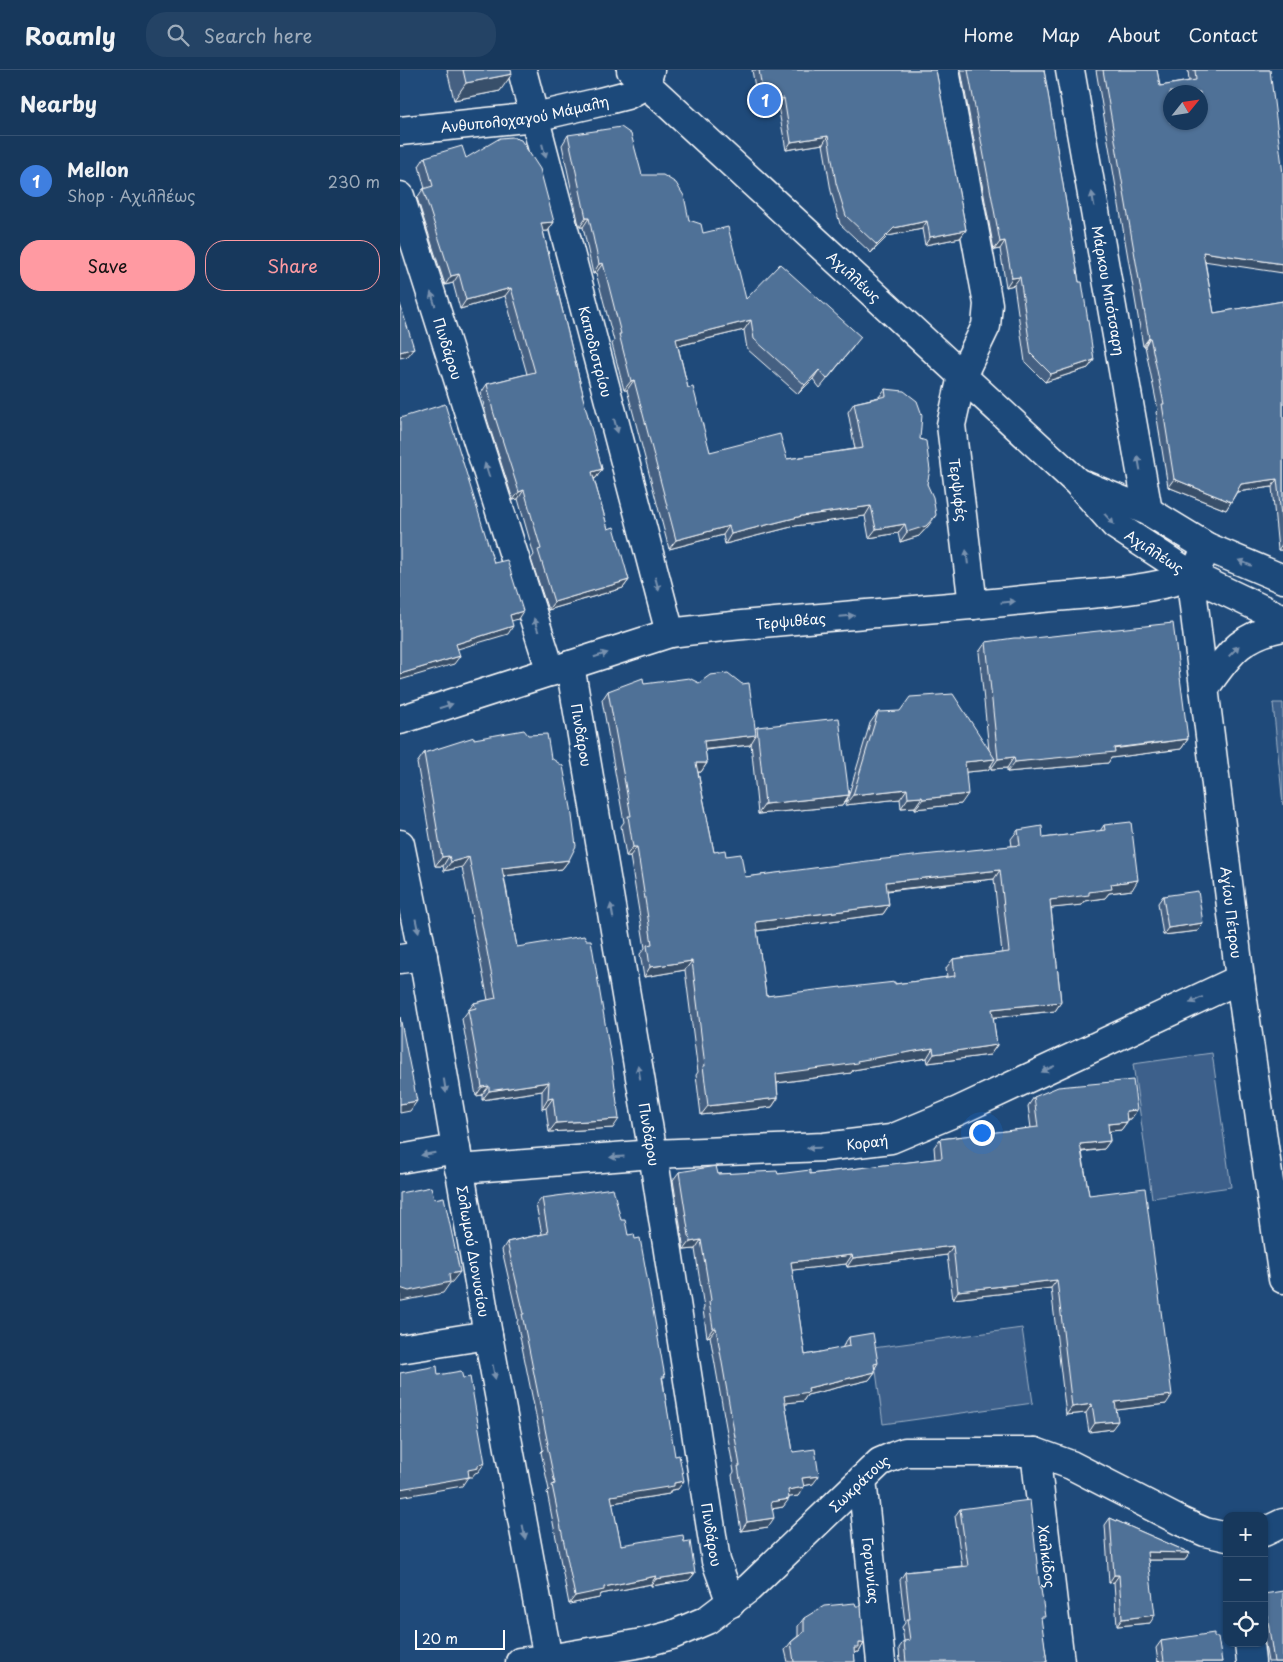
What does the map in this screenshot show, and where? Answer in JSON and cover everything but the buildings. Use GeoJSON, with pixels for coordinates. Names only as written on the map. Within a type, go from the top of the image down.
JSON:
{"type":"FeatureCollection","features":[{"type":"Feature","properties":{"kind":"street","name":"Καποδιστρίου"},"geometry":{"type":"LineString","coordinates":[[522,70],[670,633]]}},
{"type":"Feature","properties":{"kind":"street","name":"Τερψιφές"},"geometry":{"type":"LineString","coordinates":[[945,70],[988,304],[986,326],[962,376],[951,425],[973,605]]}},
{"type":"Feature","properties":{"kind":"street","name":"Μάρκου Μπότσαρη"},"geometry":{"type":"LineString","coordinates":[[1070,70],[1148,510]]}},
{"type":"Feature","properties":{"kind":"street","name":"Ανθυπολοχαγού Μάμαλη"},"geometry":{"type":"LineString","coordinates":[[400,131],[535,117],[627,95],[642,75]]}},
{"type":"Feature","properties":{"kind":"street","name":"Αχιλλέως"},"geometry":{"type":"LineString","coordinates":[[642,75],[1077,482],[1115,525],[1193,576],[1283,619]]}},
{"type":"Feature","properties":{"kind":"street","name":"Πινδάρου"},"geometry":{"type":"LineString","coordinates":[[400,196],[560,668],[653,1154],[716,1561],[731,1603]]}},
{"type":"Feature","properties":{"kind":"street","name":"Αχιλλέως"},"geometry":{"type":"LineString","coordinates":[[1077,482],[1148,510],[1207,547],[1283,579]]}},
{"type":"Feature","properties":{"kind":"street","name":"Αγίου Πέτρου"},"geometry":{"type":"LineString","coordinates":[[1207,547],[1193,576],[1193,598],[1240,979],[1283,1279]]}},
{"type":"Feature","properties":{"kind":"street","name":"Τερψιθέας"},"geometry":{"type":"LineString","coordinates":[[400,720],[670,633],[1136,588],[1171,583],[1193,576]]}},
{"type":"Feature","properties":{"kind":"street"},"geometry":{"type":"LineString","coordinates":[[1204,689],[1235,649],[1245,640],[1269,629],[1283,627]]}},
{"type":"Feature","properties":{"kind":"street","name":"Σολωμού Διονυσίου"},"geometry":{"type":"LineString","coordinates":[[400,844],[412,958],[457,1159],[548,1659]]}},
{"type":"Feature","properties":{"kind":"street","name":"Κοραή"},"geometry":{"type":"LineString","coordinates":[[400,1159],[653,1154],[824,1148],[891,1139],[958,1111],[1240,979]]}},
{"type":"Feature","properties":{"kind":"street"},"geometry":{"type":"LineString","coordinates":[[400,1350],[488,1335]]}},
{"type":"Feature","properties":{"kind":"street","name":"Σωκράτους"},"geometry":{"type":"LineString","coordinates":[[520,1662],[644,1652],[672,1635],[707,1620],[731,1603],[767,1572],[880,1462],[905,1452],[1035,1452],[1071,1465],[1182,1522],[1205,1532],[1223,1536]]}},
{"type":"Feature","properties":{"kind":"street","name":"Χαλκίδος"},"geometry":{"type":"LineString","coordinates":[[1035,1452],[1060,1662]]}},
{"type":"Feature","properties":{"kind":"street","name":"Γορτυνίας"},"geometry":{"type":"LineString","coordinates":[[862,1479],[881,1662]]}},
{"type":"Feature","properties":{"kind":"street"},"geometry":{"type":"LineString","coordinates":[[1268,1530],[1283,1524]]}},
{"type":"Feature","properties":{"kind":"street"},"geometry":{"type":"LineString","coordinates":[[1249,1647],[1251,1662]]}},
{"type":"Feature","properties":{"kind":"shaded area"},"geometry":{"type":"Polygon","coordinates":[[[1273,703],[1283,703],[1283,805],[1273,703]]]}},
{"type":"Feature","properties":{"kind":"shaded area"},"geometry":{"type":"Polygon","coordinates":[[[1212,1053],[1231,1187],[1152,1198],[1133,1064],[1212,1053]]]}},
{"type":"Feature","properties":{"kind":"shaded area"},"geometry":{"type":"Polygon","coordinates":[[[1022,1328],[1033,1403],[883,1424],[873,1348],[1022,1328]]]}},
{"type":"Feature","properties":{"kind":"place","name":"Mellon"},"geometry":{"type":"Point","coordinates":[765,100]}}]}
